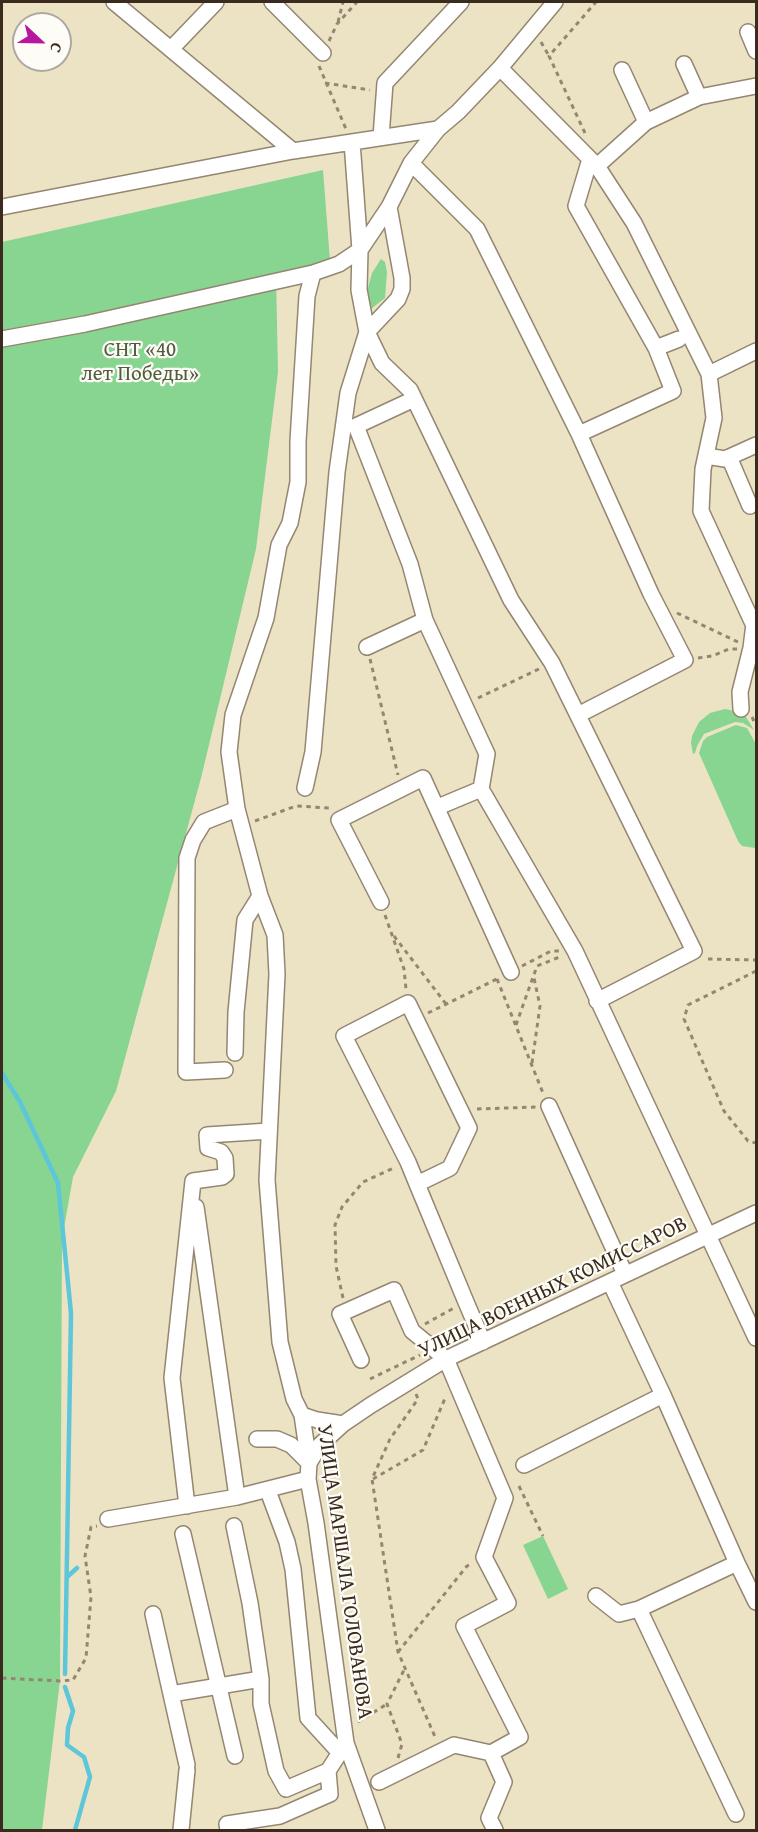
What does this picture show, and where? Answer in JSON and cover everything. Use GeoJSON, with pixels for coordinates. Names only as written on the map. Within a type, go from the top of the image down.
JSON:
{"type":"FeatureCollection","features":[{"type":"Feature","properties":{"kind":"street"},"geometry":{"type":"LineString","coordinates":[[114,2],[293,152]]}},
{"type":"Feature","properties":{"kind":"street"},"geometry":{"type":"LineString","coordinates":[[171,49],[216,2]]}},
{"type":"Feature","properties":{"kind":"street"},"geometry":{"type":"LineString","coordinates":[[272,2],[323,53]]}},
{"type":"Feature","properties":{"kind":"street"},"geometry":{"type":"LineString","coordinates":[[381,137],[386,83],[461,2]]}},
{"type":"Feature","properties":{"kind":"street"},"geometry":{"type":"LineString","coordinates":[[2,339],[85,324],[314,273],[339,264],[360,250],[389,207],[411,163],[438,129],[458,112],[500,68],[555,2]]}},
{"type":"Feature","properties":{"kind":"street"},"geometry":{"type":"LineString","coordinates":[[748,32],[756,51]]}},
{"type":"Feature","properties":{"kind":"street"},"geometry":{"type":"LineString","coordinates":[[684,64],[699,97]]}},
{"type":"Feature","properties":{"kind":"street"},"geometry":{"type":"LineString","coordinates":[[500,68],[589,158],[634,224],[709,374],[714,418],[703,469],[700,511],[755,627],[740,692],[741,709]]}},
{"type":"Feature","properties":{"kind":"street"},"geometry":{"type":"LineString","coordinates":[[622,69],[646,122]]}},
{"type":"Feature","properties":{"kind":"street"},"geometry":{"type":"LineString","coordinates":[[579,434],[673,391],[656,348],[576,206],[589,158],[646,122],[699,97],[756,86]]}},
{"type":"Feature","properties":{"kind":"street"},"geometry":{"type":"LineString","coordinates":[[2,207],[293,152],[438,129]]}},
{"type":"Feature","properties":{"kind":"street"},"geometry":{"type":"LineString","coordinates":[[352,142],[360,250],[359,290],[367,332],[382,363],[404,384],[414,399],[511,600],[552,663],[701,955],[597,1001]]}},
{"type":"Feature","properties":{"kind":"street"},"geometry":{"type":"LineString","coordinates":[[411,163],[477,229],[579,434],[651,594],[685,660],[578,715]]}},
{"type":"Feature","properties":{"kind":"street"},"geometry":{"type":"LineString","coordinates":[[305,788],[314,752],[337,472],[348,393],[367,332],[398,299],[402,289],[389,207]]}},
{"type":"Feature","properties":{"kind":"street","name":"УЛИЦА МАРШАЛА ГОЛОВАНОВА"},"geometry":{"type":"LineString","coordinates":[[314,273],[307,296],[298,441],[298,482],[290,523],[279,545],[266,618],[233,715],[229,752],[237,809],[260,896],[275,935],[276,974],[267,1180],[280,1342],[294,1399],[302,1415],[309,1463],[308,1479],[316,1523],[343,1742],[377,1830]]}},
{"type":"Feature","properties":{"kind":"street"},"geometry":{"type":"LineString","coordinates":[[656,348],[679,339]]}},
{"type":"Feature","properties":{"kind":"street"},"geometry":{"type":"LineString","coordinates":[[709,374],[756,351]]}},
{"type":"Feature","properties":{"kind":"street"},"geometry":{"type":"LineString","coordinates":[[414,399],[356,426],[410,564],[425,620],[487,754],[481,789],[575,951],[756,1338]]}},
{"type":"Feature","properties":{"kind":"street"},"geometry":{"type":"LineString","coordinates":[[706,456],[724,459],[756,445]]}},
{"type":"Feature","properties":{"kind":"street"},"geometry":{"type":"LineString","coordinates":[[729,457],[750,506]]}},
{"type":"Feature","properties":{"kind":"street"},"geometry":{"type":"LineString","coordinates":[[367,647],[425,620]]}},
{"type":"Feature","properties":{"kind":"street"},"geometry":{"type":"LineString","coordinates":[[381,902],[339,820],[423,778],[438,807],[504,976]]}},
{"type":"Feature","properties":{"kind":"street"},"geometry":{"type":"LineString","coordinates":[[438,807],[481,789]]}},
{"type":"Feature","properties":{"kind":"street"},"geometry":{"type":"LineString","coordinates":[[225,1070],[186,1072],[187,858],[193,840],[204,822],[237,809]]}},
{"type":"Feature","properties":{"kind":"street"},"geometry":{"type":"LineString","coordinates":[[235,1053],[236,1012],[245,920],[260,896]]}},
{"type":"Feature","properties":{"kind":"street"},"geometry":{"type":"LineString","coordinates":[[417,1184],[450,1168],[469,1128],[408,1003],[344,1036],[408,1162],[417,1184],[466,1302],[483,1342]]}},
{"type":"Feature","properties":{"kind":"street"},"geometry":{"type":"LineString","coordinates":[[549,1106],[625,1274]]}},
{"type":"Feature","properties":{"kind":"street"},"geometry":{"type":"LineString","coordinates":[[193,1181],[222,1177],[226,1174],[225,1158],[221,1152],[208,1148],[207,1135],[269,1131]]}},
{"type":"Feature","properties":{"kind":"street"},"geometry":{"type":"LineString","coordinates":[[193,1181],[237,1497]]}},
{"type":"Feature","properties":{"kind":"street"},"geometry":{"type":"LineString","coordinates":[[187,1506],[172,1378],[193,1181]]}},
{"type":"Feature","properties":{"kind":"street","name":"УЛИЦА ВОЕННЫХ КОМИССАРОВ"},"geometry":{"type":"LineString","coordinates":[[309,1463],[320,1445],[343,1424],[446,1359],[756,1214]]}},
{"type":"Feature","properties":{"kind":"street"},"geometry":{"type":"LineString","coordinates":[[610,1282],[737,1563],[755,1594]]}},
{"type":"Feature","properties":{"kind":"street"},"geometry":{"type":"LineString","coordinates":[[361,1360],[340,1314],[394,1290],[412,1330],[446,1359],[505,1498],[484,1557],[508,1603],[464,1626],[520,1737],[491,1753],[454,1745],[386,1778]]}},
{"type":"Feature","properties":{"kind":"street"},"geometry":{"type":"LineString","coordinates":[[524,1465],[663,1395]]}},
{"type":"Feature","properties":{"kind":"street"},"geometry":{"type":"LineString","coordinates":[[302,1415],[343,1424]]}},
{"type":"Feature","properties":{"kind":"street"},"geometry":{"type":"LineString","coordinates":[[256,1439],[277,1439],[291,1445],[309,1463]]}},
{"type":"Feature","properties":{"kind":"street"},"geometry":{"type":"LineString","coordinates":[[103,1522],[268,1491],[308,1479]]}},
{"type":"Feature","properties":{"kind":"street"},"geometry":{"type":"LineString","coordinates":[[228,1830],[227,1824],[280,1816],[330,1794],[328,1771],[343,1742],[308,1718],[293,1569],[287,1542],[268,1491]]}},
{"type":"Feature","properties":{"kind":"street"},"geometry":{"type":"LineString","coordinates":[[234,1526],[250,1603],[261,1679],[261,1704],[276,1771],[286,1788],[328,1771]]}},
{"type":"Feature","properties":{"kind":"street"},"geometry":{"type":"LineString","coordinates":[[183,1534],[235,1756]]}},
{"type":"Feature","properties":{"kind":"street"},"geometry":{"type":"LineString","coordinates":[[596,1596],[618,1614],[639,1609],[737,1563]]}},
{"type":"Feature","properties":{"kind":"street"},"geometry":{"type":"LineString","coordinates":[[639,1609],[736,1814]]}},
{"type":"Feature","properties":{"kind":"street"},"geometry":{"type":"LineString","coordinates":[[153,1614],[187,1768],[181,1830]]}},
{"type":"Feature","properties":{"kind":"street"},"geometry":{"type":"LineString","coordinates":[[171,1695],[261,1679]]}},
{"type":"Feature","properties":{"kind":"street"},"geometry":{"type":"LineString","coordinates":[[491,1753],[504,1782],[489,1818],[495,1830]]}},
{"type":"Feature","properties":{"kind":"path"},"geometry":{"type":"LineString","coordinates":[[343,2],[337,24],[318,64],[352,142]]}},
{"type":"Feature","properties":{"kind":"path"},"geometry":{"type":"LineString","coordinates":[[337,24],[357,2]]}},
{"type":"Feature","properties":{"kind":"path"},"geometry":{"type":"LineString","coordinates":[[589,158],[589,140],[549,56],[596,2]]}},
{"type":"Feature","properties":{"kind":"path"},"geometry":{"type":"LineString","coordinates":[[325,82],[368,91],[386,83]]}},
{"type":"Feature","properties":{"kind":"path"},"geometry":{"type":"LineString","coordinates":[[688,618],[751,648]]}},
{"type":"Feature","properties":{"kind":"path"},"geometry":{"type":"LineString","coordinates":[[367,647],[401,789]]}},
{"type":"Feature","properties":{"kind":"path"},"geometry":{"type":"LineString","coordinates":[[712,656],[729,649],[751,648]]}},
{"type":"Feature","properties":{"kind":"path"},"geometry":{"type":"LineString","coordinates":[[463,705],[527,674]]}},
{"type":"Feature","properties":{"kind":"path"},"geometry":{"type":"LineString","coordinates":[[242,825],[296,806],[330,808],[339,820]]}},
{"type":"Feature","properties":{"kind":"path"},"geometry":{"type":"LineString","coordinates":[[381,902],[404,969],[408,1003]]}},
{"type":"Feature","properties":{"kind":"path"},"geometry":{"type":"LineString","coordinates":[[392,933],[446,1004]]}},
{"type":"Feature","properties":{"kind":"path"},"geometry":{"type":"LineString","coordinates":[[415,1019],[551,951],[575,951]]}},
{"type":"Feature","properties":{"kind":"path"},"geometry":{"type":"LineString","coordinates":[[516,1025],[537,966],[575,951]]}},
{"type":"Feature","properties":{"kind":"path"},"geometry":{"type":"LineString","coordinates":[[701,955],[756,960]]}},
{"type":"Feature","properties":{"kind":"path"},"geometry":{"type":"LineString","coordinates":[[756,971],[688,1005],[684,1019],[724,1111],[747,1141],[756,1143]]}},
{"type":"Feature","properties":{"kind":"path"},"geometry":{"type":"LineString","coordinates":[[460,1110],[549,1106],[516,1025],[504,976]]}},
{"type":"Feature","properties":{"kind":"path"},"geometry":{"type":"LineString","coordinates":[[532,1065],[540,1006],[534,976]]}},
{"type":"Feature","properties":{"kind":"path"},"geometry":{"type":"LineString","coordinates":[[345,1312],[336,1266],[335,1225],[342,1207],[363,1182],[408,1162]]}},
{"type":"Feature","properties":{"kind":"path"},"geometry":{"type":"LineString","coordinates":[[412,1330],[466,1302]]}},
{"type":"Feature","properties":{"kind":"path"},"geometry":{"type":"LineString","coordinates":[[370,1379],[434,1349]]}},
{"type":"Feature","properties":{"kind":"path"},"geometry":{"type":"LineString","coordinates":[[372,1479],[423,1450],[454,1378]]}},
{"type":"Feature","properties":{"kind":"path"},"geometry":{"type":"LineString","coordinates":[[410,1381],[418,1399],[390,1439],[372,1479],[398,1653],[442,1751]]}},
{"type":"Feature","properties":{"kind":"path"},"geometry":{"type":"LineString","coordinates":[[519,1486],[543,1536]]}},
{"type":"Feature","properties":{"kind":"path"},"geometry":{"type":"LineString","coordinates":[[2,1678],[73,1680],[86,1658],[91,1597],[85,1556],[91,1527],[103,1522]]}},
{"type":"Feature","properties":{"kind":"path"},"geometry":{"type":"LineString","coordinates":[[398,1653],[467,1566],[484,1557]]}},
{"type":"Feature","properties":{"kind":"path"},"geometry":{"type":"LineString","coordinates":[[343,1742],[387,1704],[405,1668]]}},
{"type":"Feature","properties":{"kind":"path"},"geometry":{"type":"LineString","coordinates":[[386,1778],[402,1744],[387,1704]]}},
{"type":"Feature","properties":{"kind":"green space","name":"СНТ «40 лет Победы»"},"geometry":{"type":"Polygon","coordinates":[[[323,170],[330,261],[276,275],[278,372],[256,549],[201,778],[116,1091],[73,1177],[62,1239],[60,1681],[42,1830],[2,1830],[2,242],[323,170]]]}},
{"type":"Feature","properties":{"kind":"green space"},"geometry":{"type":"Polygon","coordinates":[[[381,259],[385,262],[387,272],[385,298],[371,309],[367,301],[368,288],[372,273],[381,259]]]}},
{"type":"Feature","properties":{"kind":"green space"},"geometry":{"type":"Polygon","coordinates":[[[725,709],[739,712],[746,717],[754,730],[743,723],[735,722],[704,734],[693,754],[692,736],[699,722],[710,713],[725,709]]]}},
{"type":"Feature","properties":{"kind":"green space"},"geometry":{"type":"Polygon","coordinates":[[[736,725],[747,728],[756,744],[755,848],[742,846],[738,841],[699,753],[707,737],[736,725]]]}},
{"type":"Feature","properties":{"kind":"green space"},"geometry":{"type":"Polygon","coordinates":[[[543,1536],[568,1589],[548,1599],[523,1545],[543,1536]]]}},
{"type":"Feature","properties":{"kind":"waterway"},"geometry":{"type":"LineString","coordinates":[[2,1073],[20,1102],[58,1183],[71,1313],[65,1674]]}},
{"type":"Feature","properties":{"kind":"waterway"},"geometry":{"type":"LineString","coordinates":[[67,1577],[77,1568]]}},
{"type":"Feature","properties":{"kind":"waterway"},"geometry":{"type":"LineString","coordinates":[[65,1687],[73,1711],[68,1728],[67,1745],[84,1757],[90,1777],[75,1830]]}}]}
